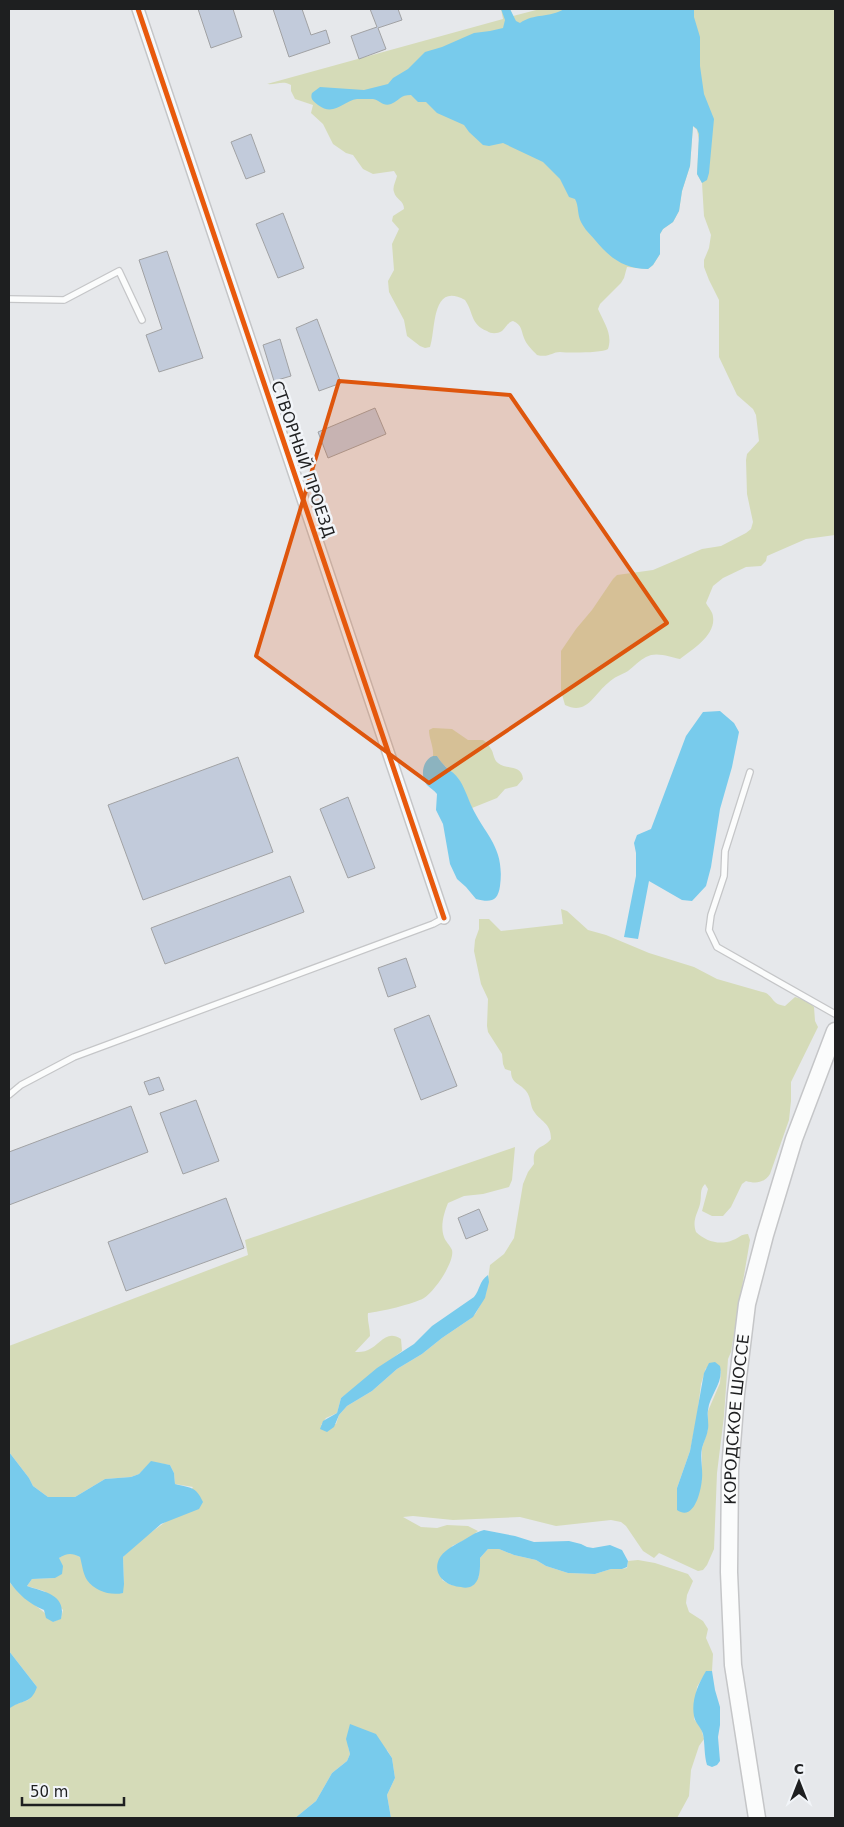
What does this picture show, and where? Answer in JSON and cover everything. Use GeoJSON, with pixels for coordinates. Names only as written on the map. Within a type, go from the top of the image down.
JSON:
{"type":"FeatureCollection","features":[{"type":"Feature","properties":{"kind":"main road","name":"КОРОДСКОЕ ШОССЕ"},"geometry":{"type":"LineString","coordinates":[[757,1818],[733,1664],[729,1572],[730,1470],[736,1394],[747,1304],[765,1235],[794,1139],[835,1031]]}},
{"type":"Feature","properties":{"kind":"street","name":"СТВОРНЫЙ ПРОЕЗД"},"geometry":{"type":"LineString","coordinates":[[138,9],[444,918]]}},
{"type":"Feature","properties":{"kind":"lane"},"geometry":{"type":"LineString","coordinates":[[9,299],[64,300],[119,271],[142,320]]}},
{"type":"Feature","properties":{"kind":"lane"},"geometry":{"type":"LineString","coordinates":[[750,772],[726,851],[724,876],[708,930],[717,947],[835,1014]]}},
{"type":"Feature","properties":{"kind":"lane"},"geometry":{"type":"LineString","coordinates":[[9,1095],[21,1085],[74,1057],[433,924],[444,918]]}},
{"type":"Feature","properties":{"kind":"highlighted area"},"geometry":{"type":"Polygon","coordinates":[[[339,381],[510,395],[667,623],[429,783],[256,656],[339,381]]]}},
{"type":"Feature","properties":{"kind":"green space"},"geometry":{"type":"Polygon","coordinates":[[[501,9],[510,9],[513,16],[540,9],[835,9],[835,535],[806,539],[767,556],[766,561],[761,566],[746,567],[723,578],[713,586],[706,603],[713,615],[711,630],[697,647],[680,659],[659,654],[646,657],[628,671],[610,681],[590,702],[579,708],[565,705],[561,691],[561,651],[613,579],[617,575],[653,570],[702,549],[721,546],[746,533],[751,529],[753,522],[747,494],[746,460],[747,454],[759,441],[756,415],[753,409],[737,395],[719,357],[719,300],[704,267],[711,235],[704,216],[702,183],[697,174],[699,140],[697,130],[693,126],[690,166],[682,191],[679,211],[673,222],[663,229],[660,234],[660,254],[648,269],[627,267],[621,283],[600,304],[598,309],[609,333],[608,349],[593,352],[557,352],[545,356],[537,355],[526,343],[518,324],[513,321],[498,333],[489,332],[475,322],[465,300],[454,296],[446,297],[441,302],[437,310],[430,347],[425,348],[407,336],[404,320],[389,292],[388,281],[394,270],[392,244],[399,229],[392,221],[393,216],[404,209],[403,204],[395,195],[394,186],[397,176],[394,171],[373,174],[363,169],[353,155],[346,153],[333,144],[323,124],[311,113],[313,105],[295,99],[291,91],[291,85],[282,83],[267,84],[503,19],[501,9]]]}},
{"type":"Feature","properties":{"kind":"green space"},"geometry":{"type":"Polygon","coordinates":[[[433,728],[452,729],[468,740],[483,740],[489,746],[498,763],[517,769],[522,774],[523,779],[517,786],[505,789],[497,798],[472,808],[458,778],[437,756],[433,756],[429,730],[433,728]]]}},
{"type":"Feature","properties":{"kind":"green space"},"geometry":{"type":"Polygon","coordinates":[[[561,909],[567,911],[588,930],[606,935],[649,953],[694,967],[717,979],[766,993],[776,1003],[781,1005],[785,1006],[795,997],[808,1001],[814,1007],[815,1021],[818,1027],[791,1082],[789,1120],[770,1174],[760,1182],[746,1181],[742,1184],[731,1207],[723,1216],[712,1216],[702,1211],[708,1189],[705,1184],[695,1218],[696,1232],[708,1240],[723,1243],[748,1234],[750,1240],[731,1352],[728,1359],[717,1473],[714,1549],[703,1570],[698,1571],[659,1553],[654,1558],[643,1551],[626,1526],[621,1522],[611,1520],[556,1526],[520,1517],[453,1520],[413,1516],[403,1517],[421,1527],[468,1526],[478,1531],[469,1538],[452,1546],[442,1580],[451,1585],[472,1586],[479,1576],[480,1558],[488,1549],[499,1549],[536,1560],[546,1566],[568,1573],[595,1574],[611,1569],[627,1568],[628,1561],[638,1560],[655,1563],[688,1574],[693,1581],[686,1603],[689,1612],[703,1621],[708,1629],[706,1638],[713,1654],[712,1671],[706,1672],[697,1687],[694,1714],[694,1719],[701,1728],[704,1739],[699,1746],[691,1770],[689,1796],[677,1818],[391,1818],[387,1795],[395,1778],[392,1758],[387,1750],[348,1746],[350,1754],[347,1761],[332,1773],[316,1801],[295,1818],[9,1818],[9,1709],[13,1705],[28,1700],[37,1687],[9,1651],[9,1581],[14,1588],[53,1622],[61,1618],[63,1610],[44,1591],[27,1586],[32,1579],[55,1578],[59,1558],[66,1553],[73,1553],[124,1584],[123,1557],[142,1539],[168,1520],[193,1487],[175,1484],[174,1473],[170,1465],[151,1462],[139,1474],[131,1477],[105,1479],[75,1497],[48,1497],[33,1486],[9,1452],[9,1346],[248,1255],[245,1240],[515,1147],[512,1180],[509,1187],[483,1194],[464,1196],[448,1203],[442,1228],[445,1239],[452,1250],[452,1255],[447,1269],[433,1290],[424,1298],[413,1303],[368,1313],[370,1336],[355,1352],[368,1350],[383,1339],[391,1336],[401,1339],[402,1351],[341,1398],[337,1413],[326,1418],[321,1425],[336,1424],[339,1415],[347,1406],[372,1391],[397,1369],[422,1354],[476,1313],[486,1294],[490,1265],[504,1254],[514,1238],[523,1184],[534,1164],[536,1151],[551,1139],[551,1133],[533,1110],[529,1096],[524,1088],[514,1081],[511,1071],[505,1069],[502,1054],[488,1032],[488,999],[481,984],[474,951],[475,940],[479,929],[479,919],[489,919],[501,931],[563,924],[561,909]],[[706,1368],[701,1384],[690,1451],[677,1488],[677,1510],[695,1504],[702,1479],[702,1448],[708,1429],[708,1411],[720,1383],[721,1371],[706,1368]]]}},
{"type":"Feature","properties":{"kind":"water"},"geometry":{"type":"Polygon","coordinates":[[[501,9],[510,9],[516,21],[520,23],[564,9],[694,9],[694,17],[700,37],[700,66],[704,94],[714,119],[709,173],[707,180],[702,183],[697,174],[699,134],[693,126],[690,166],[682,191],[679,211],[673,222],[663,229],[660,234],[660,254],[648,269],[625,265],[612,257],[601,246],[581,222],[575,199],[569,197],[560,179],[543,162],[503,143],[489,146],[483,145],[464,125],[437,113],[426,102],[418,102],[411,95],[407,95],[388,105],[373,99],[357,99],[334,109],[329,109],[313,101],[312,93],[320,87],[364,90],[388,84],[393,78],[408,69],[425,52],[474,33],[503,28],[505,20],[501,9]]]}},
{"type":"Feature","properties":{"kind":"water"},"geometry":{"type":"Polygon","coordinates":[[[720,711],[734,723],[739,732],[732,767],[720,809],[711,867],[706,886],[692,901],[682,900],[649,881],[638,939],[624,937],[636,876],[634,843],[637,835],[651,829],[686,736],[703,712],[720,711]]]}},
{"type":"Feature","properties":{"kind":"water"},"geometry":{"type":"Polygon","coordinates":[[[433,756],[437,756],[460,781],[497,852],[500,861],[500,886],[498,895],[493,900],[476,899],[457,879],[450,864],[443,824],[436,810],[437,794],[427,785],[423,778],[424,765],[433,756]]]}},
{"type":"Feature","properties":{"kind":"water"},"geometry":{"type":"Polygon","coordinates":[[[488,1275],[489,1282],[485,1298],[473,1317],[422,1354],[397,1369],[372,1391],[347,1406],[339,1415],[334,1427],[327,1432],[320,1429],[323,1421],[337,1413],[341,1398],[377,1368],[414,1344],[432,1326],[474,1297],[483,1280],[488,1275]]]}},
{"type":"Feature","properties":{"kind":"water"},"geometry":{"type":"Polygon","coordinates":[[[715,1362],[720,1366],[721,1372],[709,1404],[708,1429],[701,1452],[702,1475],[700,1491],[696,1504],[688,1512],[683,1513],[677,1510],[677,1488],[690,1451],[704,1373],[709,1363],[715,1362]]]}},
{"type":"Feature","properties":{"kind":"water"},"geometry":{"type":"Polygon","coordinates":[[[9,1452],[33,1486],[48,1497],[75,1497],[105,1479],[131,1477],[139,1474],[151,1461],[170,1465],[174,1473],[175,1484],[195,1490],[203,1502],[199,1509],[161,1524],[123,1557],[123,1593],[108,1593],[98,1590],[90,1584],[86,1578],[80,1557],[72,1554],[59,1558],[63,1566],[62,1574],[55,1578],[32,1579],[27,1586],[53,1595],[61,1604],[61,1619],[53,1622],[46,1618],[44,1610],[24,1598],[9,1581],[9,1452]]]}},
{"type":"Feature","properties":{"kind":"water"},"geometry":{"type":"Polygon","coordinates":[[[484,1530],[534,1542],[569,1541],[593,1548],[610,1545],[622,1550],[628,1561],[627,1567],[595,1574],[568,1573],[546,1566],[536,1560],[499,1549],[488,1549],[480,1558],[477,1581],[471,1587],[455,1586],[442,1579],[437,1570],[441,1556],[451,1547],[484,1530]]]}},
{"type":"Feature","properties":{"kind":"water"},"geometry":{"type":"Polygon","coordinates":[[[9,1651],[37,1687],[32,1697],[9,1709],[9,1651]]]}},
{"type":"Feature","properties":{"kind":"water"},"geometry":{"type":"Polygon","coordinates":[[[706,1671],[712,1671],[720,1707],[718,1737],[720,1761],[712,1767],[707,1765],[703,1734],[693,1710],[700,1681],[706,1671]]]}},
{"type":"Feature","properties":{"kind":"water"},"geometry":{"type":"Polygon","coordinates":[[[350,1724],[376,1734],[392,1758],[395,1778],[387,1795],[391,1818],[295,1818],[316,1801],[332,1773],[347,1761],[350,1754],[346,1739],[350,1724]]]}},
{"type":"Feature","properties":{"kind":"building"},"geometry":{"type":"Polygon","coordinates":[[[198,9],[233,9],[242,37],[211,48],[198,9]]]}},
{"type":"Feature","properties":{"kind":"building"},"geometry":{"type":"Polygon","coordinates":[[[273,9],[302,9],[311,35],[326,30],[330,43],[289,57],[273,9]]]}},
{"type":"Feature","properties":{"kind":"building"},"geometry":{"type":"Polygon","coordinates":[[[370,9],[398,9],[402,20],[378,28],[386,49],[359,59],[351,36],[377,27],[370,9]]]}},
{"type":"Feature","properties":{"kind":"building"},"geometry":{"type":"Polygon","coordinates":[[[251,134],[265,172],[246,179],[231,142],[251,134]]]}},
{"type":"Feature","properties":{"kind":"building"},"geometry":{"type":"Polygon","coordinates":[[[283,213],[304,268],[278,278],[256,224],[283,213]]]}},
{"type":"Feature","properties":{"kind":"building"},"geometry":{"type":"Polygon","coordinates":[[[167,251],[203,358],[159,372],[146,335],[162,329],[139,260],[167,251]]]}},
{"type":"Feature","properties":{"kind":"building"},"geometry":{"type":"Polygon","coordinates":[[[317,319],[341,383],[319,391],[296,328],[317,319]]]}},
{"type":"Feature","properties":{"kind":"building"},"geometry":{"type":"Polygon","coordinates":[[[280,339],[291,376],[274,381],[263,345],[280,339]]]}},
{"type":"Feature","properties":{"kind":"building"},"geometry":{"type":"Polygon","coordinates":[[[375,408],[386,434],[328,458],[318,432],[375,408]]]}},
{"type":"Feature","properties":{"kind":"building"},"geometry":{"type":"Polygon","coordinates":[[[238,757],[273,852],[143,900],[108,805],[238,757]]]}},
{"type":"Feature","properties":{"kind":"building"},"geometry":{"type":"Polygon","coordinates":[[[348,797],[375,868],[348,878],[320,809],[348,797]]]}},
{"type":"Feature","properties":{"kind":"building"},"geometry":{"type":"Polygon","coordinates":[[[290,876],[304,912],[165,964],[151,928],[290,876]]]}},
{"type":"Feature","properties":{"kind":"building"},"geometry":{"type":"Polygon","coordinates":[[[406,958],[416,987],[388,997],[378,968],[406,958]]]}},
{"type":"Feature","properties":{"kind":"building"},"geometry":{"type":"Polygon","coordinates":[[[429,1015],[457,1086],[421,1100],[394,1029],[429,1015]]]}},
{"type":"Feature","properties":{"kind":"building"},"geometry":{"type":"Polygon","coordinates":[[[159,1077],[164,1090],[149,1095],[144,1082],[159,1077]]]}},
{"type":"Feature","properties":{"kind":"building"},"geometry":{"type":"Polygon","coordinates":[[[196,1100],[219,1161],[183,1174],[160,1113],[196,1100]]]}},
{"type":"Feature","properties":{"kind":"building"},"geometry":{"type":"Polygon","coordinates":[[[131,1106],[148,1152],[9,1205],[9,1152],[131,1106]]]}},
{"type":"Feature","properties":{"kind":"building"},"geometry":{"type":"Polygon","coordinates":[[[226,1198],[244,1248],[126,1291],[108,1242],[226,1198]]]}},
{"type":"Feature","properties":{"kind":"building"},"geometry":{"type":"Polygon","coordinates":[[[479,1209],[488,1230],[466,1239],[458,1218],[479,1209]]]}},
{"type":"Feature","properties":{"kind":"cycle path"},"geometry":{"type":"LineString","coordinates":[[138,9],[444,918]]}}]}
